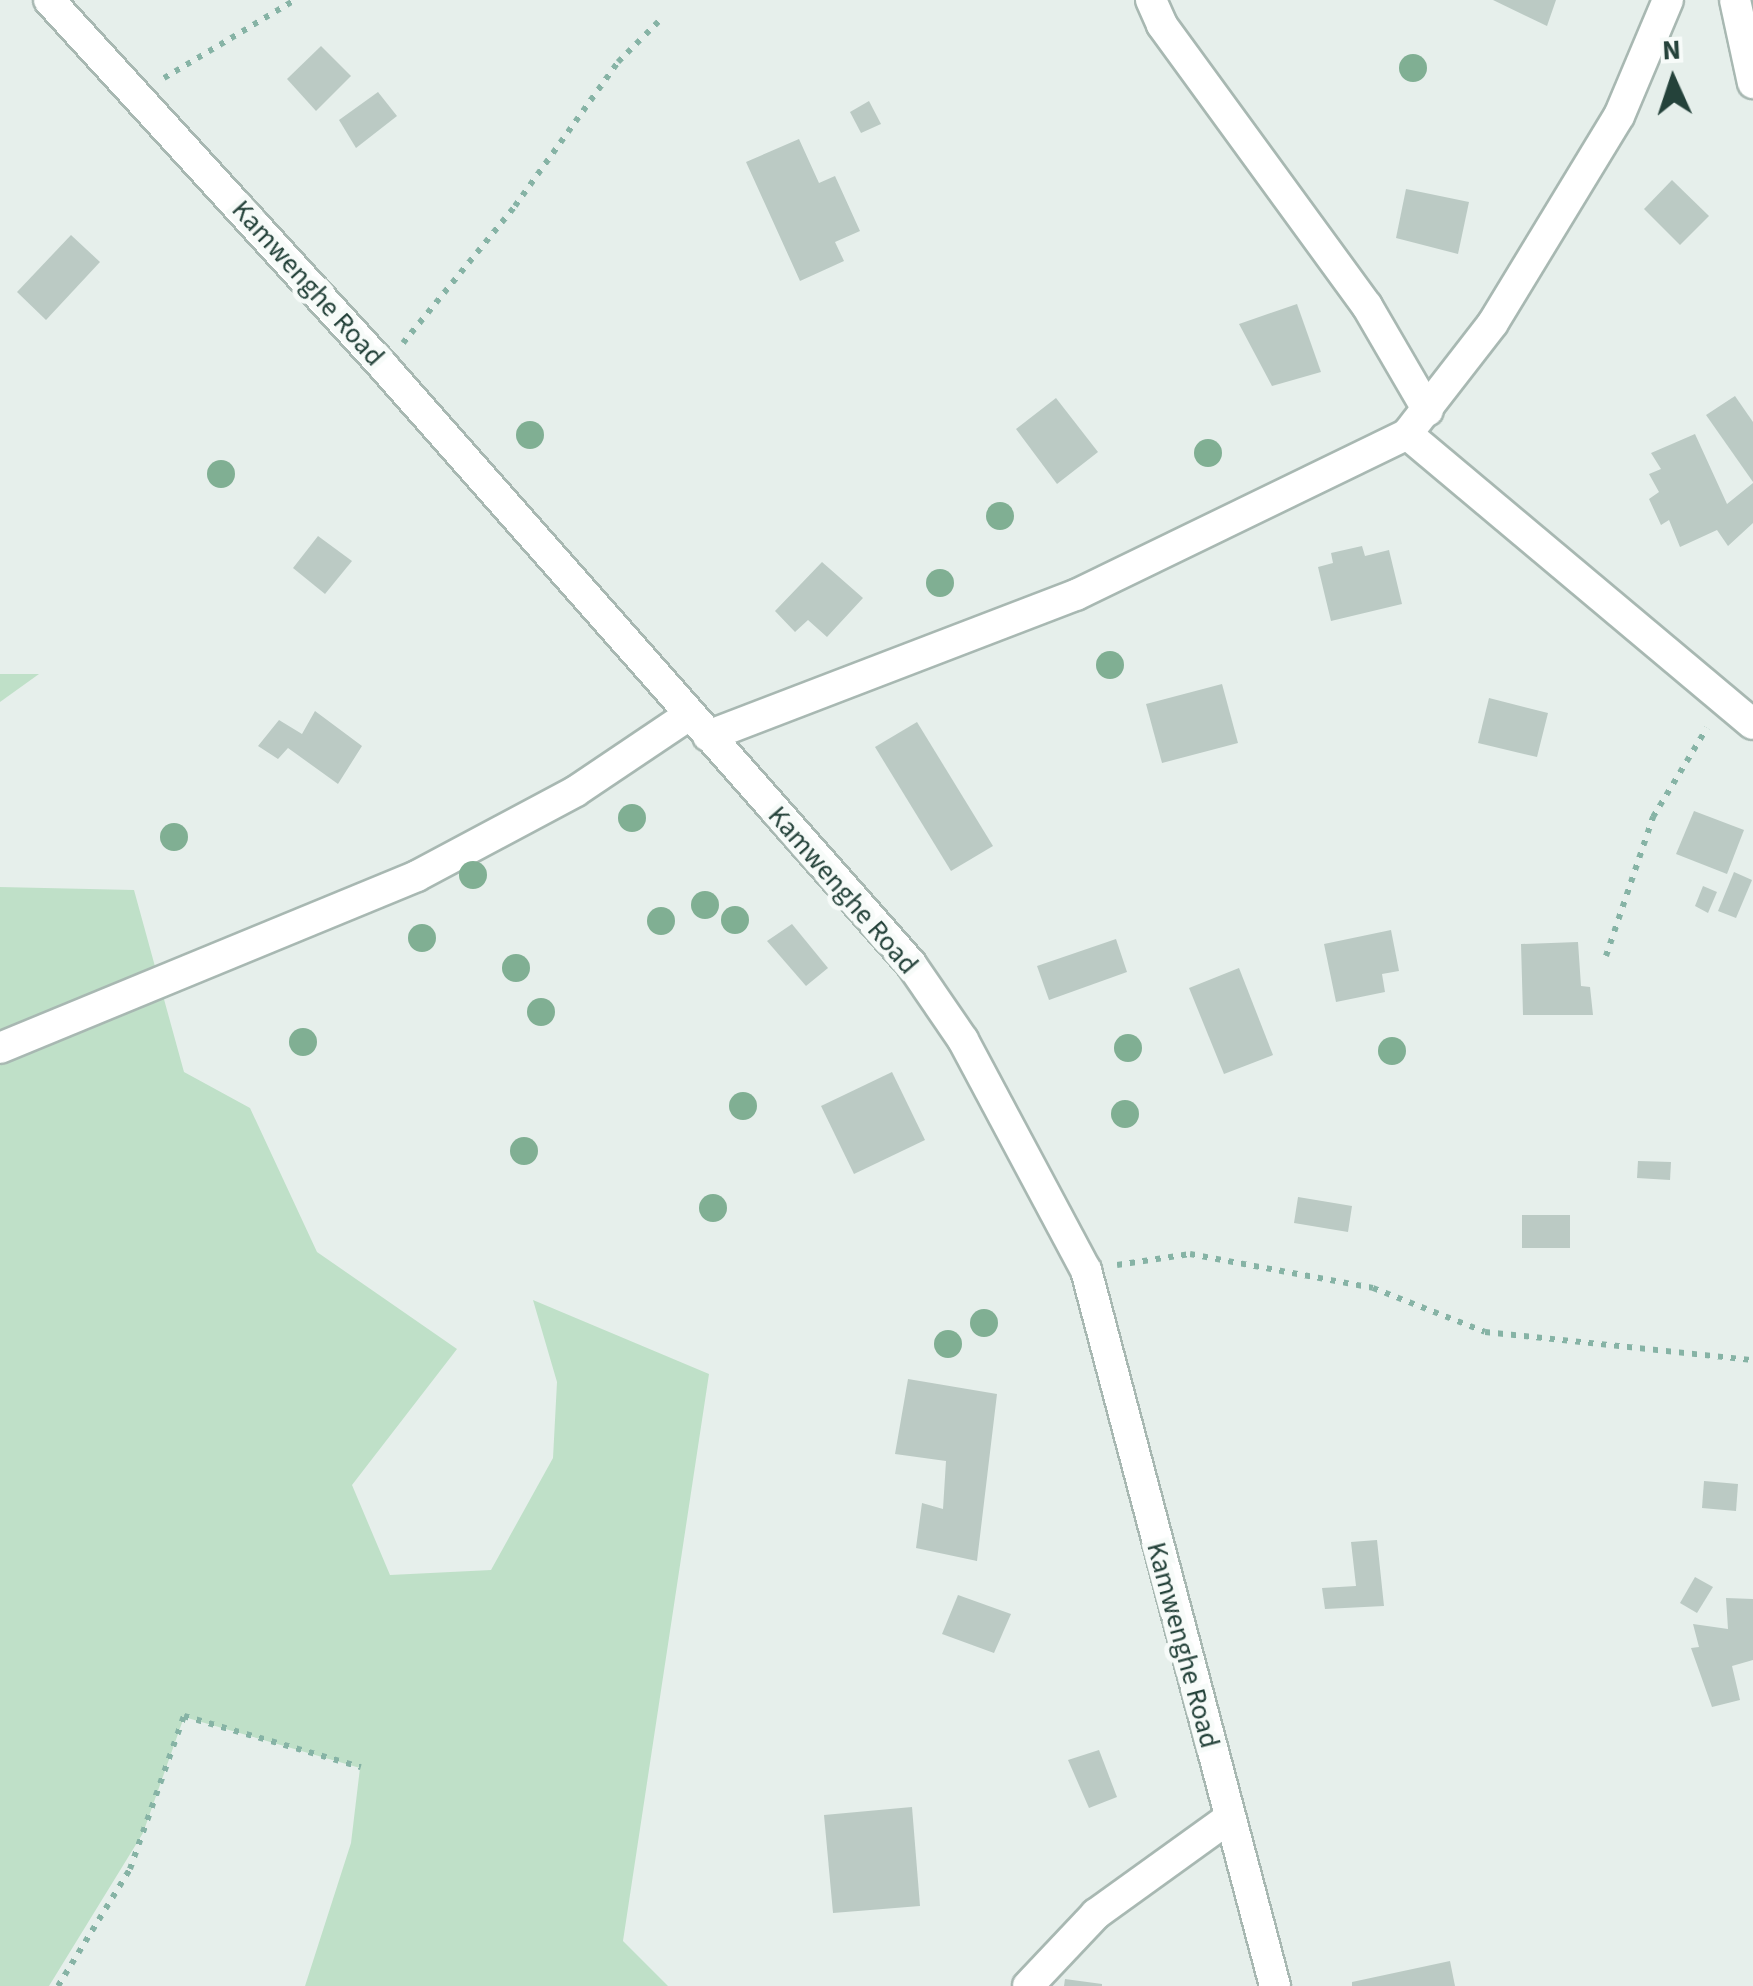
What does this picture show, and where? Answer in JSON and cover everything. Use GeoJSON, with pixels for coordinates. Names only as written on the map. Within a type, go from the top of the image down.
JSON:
{"type":"FeatureCollection","features":[{"type":"Feature","properties":{"kind":"street","name":"Kamwenghe Road"},"geometry":{"type":"LineString","coordinates":[[48,0],[384,367],[911,964],[963,1040],[1086,1270],[1275,1986]]}},
{"type":"Feature","properties":{"kind":"street"},"geometry":{"type":"LineString","coordinates":[[1152,0],[1162,24],[1367,306],[1428,410]]}},
{"type":"Feature","properties":{"kind":"street"},"geometry":{"type":"LineString","coordinates":[[0,1048],[417,876],[699,726],[1076,595],[1406,434],[1493,323],[1620,116],[1668,0]]}},
{"type":"Feature","properties":{"kind":"street"},"geometry":{"type":"LineString","coordinates":[[1735,0],[1753,83]]}},
{"type":"Feature","properties":{"kind":"street"},"geometry":{"type":"LineString","coordinates":[[1406,434],[1753,724]]}},
{"type":"Feature","properties":{"kind":"street"},"geometry":{"type":"LineString","coordinates":[[1028,1986],[1096,1914],[1229,1818]]}},
{"type":"Feature","properties":{"kind":"path"},"geometry":{"type":"LineString","coordinates":[[136,93],[294,0]]}},
{"type":"Feature","properties":{"kind":"path"},"geometry":{"type":"LineString","coordinates":[[384,367],[515,206],[618,62],[661,19]]}},
{"type":"Feature","properties":{"kind":"path"},"geometry":{"type":"LineString","coordinates":[[1606,956],[1653,817],[1724,702]]}},
{"type":"Feature","properties":{"kind":"path"},"geometry":{"type":"LineString","coordinates":[[1086,1270],[1190,1254],[1373,1288],[1485,1332],[1753,1360]]}},
{"type":"Feature","properties":{"kind":"path"},"geometry":{"type":"LineString","coordinates":[[58,1986],[130,1868],[184,1716],[361,1767]]}},
{"type":"Feature","properties":{"kind":"green space"},"geometry":{"type":"Polygon","coordinates":[[[0,674],[39,674],[0,702],[0,674]]]}},
{"type":"Feature","properties":{"kind":"green space"},"geometry":{"type":"Polygon","coordinates":[[[0,887],[134,890],[184,1072],[250,1108],[317,1252],[457,1349],[352,1485],[390,1575],[491,1570],[553,1458],[557,1382],[533,1300],[709,1374],[623,1941],[668,1986],[305,1986],[351,1843],[360,1768],[184,1717],[143,1833],[49,1986],[0,1986],[0,887]]]}},
{"type":"Feature","properties":{"kind":"building"},"geometry":{"type":"Polygon","coordinates":[[[1493,0],[1556,0],[1547,26],[1493,0]]]}},
{"type":"Feature","properties":{"kind":"building"},"geometry":{"type":"Polygon","coordinates":[[[321,46],[351,76],[316,111],[287,79],[321,46]]]}},
{"type":"Feature","properties":{"kind":"building"},"geometry":{"type":"Polygon","coordinates":[[[378,92],[397,116],[356,148],[339,120],[378,92]]]}},
{"type":"Feature","properties":{"kind":"building"},"geometry":{"type":"Polygon","coordinates":[[[869,101],[881,124],[861,133],[850,112],[869,101]]]}},
{"type":"Feature","properties":{"kind":"building"},"geometry":{"type":"Polygon","coordinates":[[[799,139],[819,183],[835,176],[860,231],[835,242],[844,261],[800,281],[746,162],[799,139]]]}},
{"type":"Feature","properties":{"kind":"building"},"geometry":{"type":"Polygon","coordinates":[[[1672,180],[1709,216],[1680,245],[1644,209],[1672,180]]]}},
{"type":"Feature","properties":{"kind":"building"},"geometry":{"type":"Polygon","coordinates":[[[1406,189],[1469,202],[1458,254],[1396,238],[1406,189]]]}},
{"type":"Feature","properties":{"kind":"building"},"geometry":{"type":"Polygon","coordinates":[[[71,235],[100,262],[46,320],[17,292],[71,235]]]}},
{"type":"Feature","properties":{"kind":"building"},"geometry":{"type":"Polygon","coordinates":[[[1297,304],[1321,372],[1272,386],[1239,324],[1297,304]]]}},
{"type":"Feature","properties":{"kind":"building"},"geometry":{"type":"Polygon","coordinates":[[[1735,396],[1753,422],[1753,482],[1706,415],[1735,396]]]}},
{"type":"Feature","properties":{"kind":"building"},"geometry":{"type":"Polygon","coordinates":[[[1056,398],[1098,452],[1057,484],[1016,429],[1056,398]]]}},
{"type":"Feature","properties":{"kind":"building"},"geometry":{"type":"Polygon","coordinates":[[[1695,434],[1727,504],[1753,483],[1753,523],[1728,546],[1717,530],[1680,547],[1669,520],[1661,525],[1649,499],[1659,492],[1649,474],[1661,469],[1651,453],[1695,434]]]}},
{"type":"Feature","properties":{"kind":"building"},"geometry":{"type":"Polygon","coordinates":[[[318,536],[352,561],[325,594],[293,568],[318,536]]]}},
{"type":"Feature","properties":{"kind":"building"},"geometry":{"type":"Polygon","coordinates":[[[1362,546],[1365,556],[1389,550],[1402,604],[1331,621],[1318,567],[1333,563],[1331,553],[1362,546]]]}},
{"type":"Feature","properties":{"kind":"building"},"geometry":{"type":"Polygon","coordinates":[[[822,562],[863,598],[827,637],[808,620],[795,632],[775,611],[822,562]]]}},
{"type":"Feature","properties":{"kind":"building"},"geometry":{"type":"Polygon","coordinates":[[[1222,684],[1238,743],[1162,763],[1146,704],[1222,684]]]}},
{"type":"Feature","properties":{"kind":"building"},"geometry":{"type":"Polygon","coordinates":[[[1489,698],[1548,713],[1537,757],[1478,743],[1489,698]]]}},
{"type":"Feature","properties":{"kind":"building"},"geometry":{"type":"Polygon","coordinates":[[[315,711],[362,746],[338,784],[288,748],[278,759],[258,746],[279,720],[302,734],[315,711]]]}},
{"type":"Feature","properties":{"kind":"building"},"geometry":{"type":"Polygon","coordinates":[[[917,722],[993,846],[951,871],[875,747],[917,722]]]}},
{"type":"Feature","properties":{"kind":"building"},"geometry":{"type":"Polygon","coordinates":[[[1694,811],[1744,830],[1727,874],[1676,854],[1694,811]]]}},
{"type":"Feature","properties":{"kind":"building"},"geometry":{"type":"Polygon","coordinates":[[[1734,872],[1752,880],[1736,918],[1718,911],[1734,872]]]}},
{"type":"Feature","properties":{"kind":"building"},"geometry":{"type":"Polygon","coordinates":[[[1703,886],[1717,892],[1708,913],[1695,906],[1703,886]]]}},
{"type":"Feature","properties":{"kind":"building"},"geometry":{"type":"Polygon","coordinates":[[[792,924],[828,968],[806,986],[767,941],[792,924]]]}},
{"type":"Feature","properties":{"kind":"building"},"geometry":{"type":"Polygon","coordinates":[[[1391,930],[1399,971],[1382,974],[1385,992],[1336,1002],[1324,944],[1391,930]]]}},
{"type":"Feature","properties":{"kind":"building"},"geometry":{"type":"Polygon","coordinates":[[[1116,939],[1127,972],[1049,1000],[1037,966],[1116,939]]]}},
{"type":"Feature","properties":{"kind":"building"},"geometry":{"type":"Polygon","coordinates":[[[1578,942],[1581,986],[1590,987],[1593,1015],[1523,1015],[1521,944],[1578,942]]]}},
{"type":"Feature","properties":{"kind":"building"},"geometry":{"type":"Polygon","coordinates":[[[1239,968],[1273,1055],[1224,1074],[1189,988],[1239,968]]]}},
{"type":"Feature","properties":{"kind":"building"},"geometry":{"type":"Polygon","coordinates":[[[892,1072],[925,1140],[854,1174],[821,1106],[892,1072]]]}},
{"type":"Feature","properties":{"kind":"building"},"geometry":{"type":"Polygon","coordinates":[[[1638,1161],[1671,1162],[1670,1180],[1637,1178],[1638,1161]]]}},
{"type":"Feature","properties":{"kind":"building"},"geometry":{"type":"Polygon","coordinates":[[[1298,1197],[1352,1206],[1348,1232],[1294,1223],[1298,1197]]]}},
{"type":"Feature","properties":{"kind":"building"},"geometry":{"type":"Polygon","coordinates":[[[1522,1215],[1570,1215],[1570,1248],[1522,1248],[1522,1215]]]}},
{"type":"Feature","properties":{"kind":"building"},"geometry":{"type":"Polygon","coordinates":[[[908,1379],[997,1394],[977,1561],[916,1548],[922,1503],[943,1509],[946,1461],[895,1454],[908,1379]]]}},
{"type":"Feature","properties":{"kind":"building"},"geometry":{"type":"Polygon","coordinates":[[[1704,1481],[1738,1484],[1736,1511],[1702,1508],[1704,1481]]]}},
{"type":"Feature","properties":{"kind":"building"},"geometry":{"type":"Polygon","coordinates":[[[1377,1540],[1384,1606],[1325,1609],[1322,1588],[1356,1586],[1351,1542],[1377,1540]]]}},
{"type":"Feature","properties":{"kind":"building"},"geometry":{"type":"Polygon","coordinates":[[[1695,1577],[1713,1587],[1697,1613],[1680,1603],[1695,1577]]]}},
{"type":"Feature","properties":{"kind":"building"},"geometry":{"type":"Polygon","coordinates":[[[958,1595],[1011,1614],[994,1653],[942,1634],[958,1595]]]}},
{"type":"Feature","properties":{"kind":"building"},"geometry":{"type":"Polygon","coordinates":[[[1726,1598],[1753,1599],[1753,1660],[1732,1666],[1740,1700],[1712,1707],[1691,1648],[1699,1647],[1693,1624],[1728,1629],[1726,1598]]]}},
{"type":"Feature","properties":{"kind":"building"},"geometry":{"type":"Polygon","coordinates":[[[1099,1750],[1117,1797],[1089,1808],[1068,1760],[1099,1750]]]}},
{"type":"Feature","properties":{"kind":"building"},"geometry":{"type":"Polygon","coordinates":[[[912,1807],[920,1906],[833,1913],[824,1815],[912,1807]]]}},
{"type":"Feature","properties":{"kind":"building"},"geometry":{"type":"Polygon","coordinates":[[[1450,1961],[1455,1986],[1352,1986],[1352,1982],[1450,1961]]]}},
{"type":"Feature","properties":{"kind":"building"},"geometry":{"type":"Polygon","coordinates":[[[1065,1979],[1102,1984],[1102,1986],[1064,1986],[1065,1979]]]}}]}
